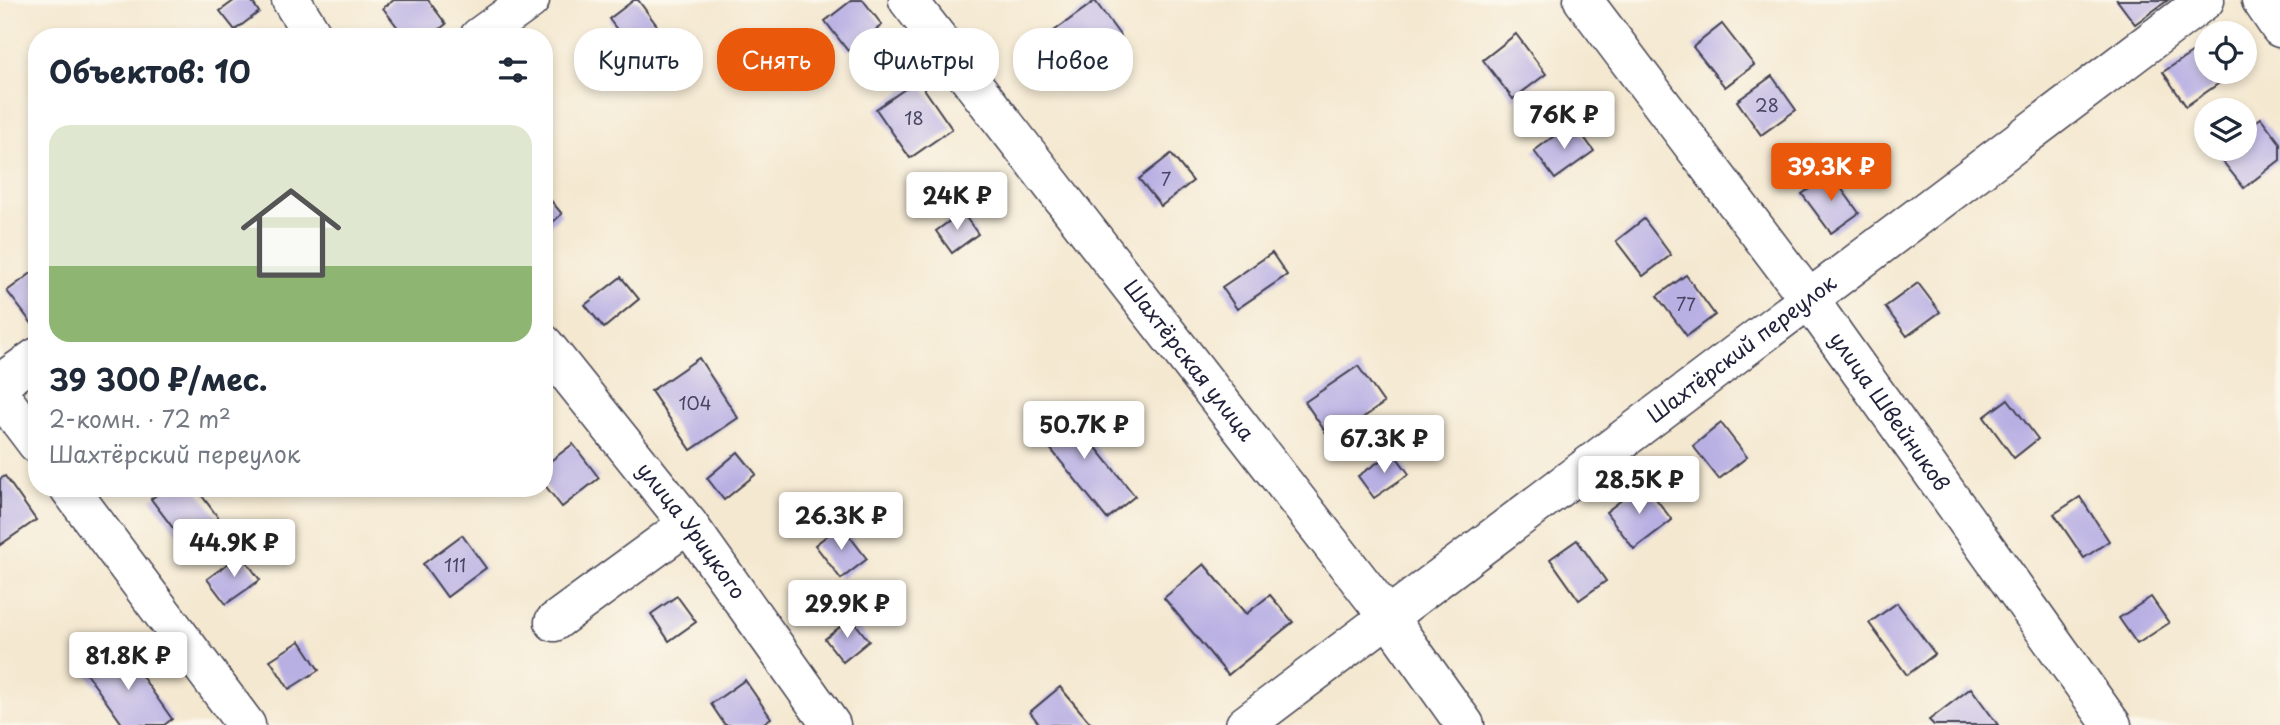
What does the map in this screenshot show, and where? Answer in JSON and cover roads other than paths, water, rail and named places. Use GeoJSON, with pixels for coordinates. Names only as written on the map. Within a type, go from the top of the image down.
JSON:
{"type":"FeatureCollection","features":[{"type":"Feature","properties":{"kind":"street"},"geometry":{"type":"LineString","coordinates":[[291,0],[308,28]]}},
{"type":"Feature","properties":{"kind":"street"},"geometry":{"type":"LineString","coordinates":[[491,28],[530,0]]}},
{"type":"Feature","properties":{"kind":"street","name":"Шахтёрская улица"},"geometry":{"type":"LineString","coordinates":[[908,0],[1388,617],[1465,725]]}},
{"type":"Feature","properties":{"kind":"street","name":"улица Швейников"},"geometry":{"type":"LineString","coordinates":[[1583,0],[1808,298],[2112,725]]}},
{"type":"Feature","properties":{"kind":"street","name":"Шахтёрский переулок"},"geometry":{"type":"LineString","coordinates":[[1245,725],[2205,0]]}},
{"type":"Feature","properties":{"kind":"street"},"geometry":{"type":"LineString","coordinates":[[2261,0],[2280,27]]}},
{"type":"Feature","properties":{"kind":"street","name":"улица Урицкого"},"geometry":{"type":"LineString","coordinates":[[553,355],[688,524],[831,725]]}},
{"type":"Feature","properties":{"kind":"street"},"geometry":{"type":"LineString","coordinates":[[0,383],[28,363]]}},
{"type":"Feature","properties":{"kind":"street"},"geometry":{"type":"LineString","coordinates":[[0,395],[28,432]]}},
{"type":"Feature","properties":{"kind":"street"},"geometry":{"type":"LineString","coordinates":[[76,497],[246,725]]}},
{"type":"Feature","properties":{"kind":"street"},"geometry":{"type":"LineString","coordinates":[[554,622],[688,524]]}}]}
